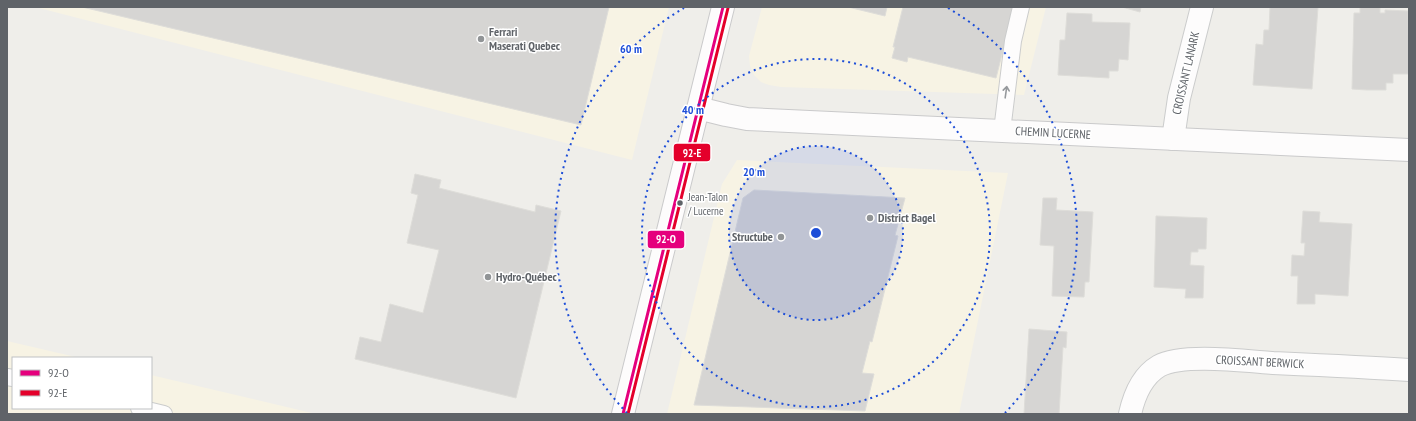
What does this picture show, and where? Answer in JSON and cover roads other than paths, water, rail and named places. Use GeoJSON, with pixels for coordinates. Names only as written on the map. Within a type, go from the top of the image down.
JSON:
{"type":"FeatureCollection","features":[{"type":"Feature","properties":{"kind":"main road"},"geometry":{"type":"LineString","coordinates":[[624,414],[723,7]]}},
{"type":"Feature","properties":{"kind":"main road","name":"CROISSANT LANARK"},"geometry":{"type":"LineString","coordinates":[[1173,139],[1177,105],[1202,7]]}},
{"type":"Feature","properties":{"kind":"main road","name":"CHEMIN LUCERNE"},"geometry":{"type":"LineString","coordinates":[[698,108],[726,116],[747,119],[1409,150]]}},
{"type":"Feature","properties":{"kind":"main road","name":"CROISSANT BERWICK"},"geometry":{"type":"LineString","coordinates":[[1131,409],[1140,385],[1158,366],[1171,361],[1206,359],[1409,370]]}},
{"type":"Feature","properties":{"kind":"lane"},"geometry":{"type":"LineString","coordinates":[[1002,131],[1013,41],[1021,7]]}},
{"type":"Feature","properties":{"kind":"lane"},"geometry":{"type":"LineString","coordinates":[[143,409],[164,414]]}},
{"type":"Feature","properties":{"kind":"place","name":"Ferrari Maserati Quebec"},"geometry":{"type":"Point","coordinates":[481,39]}},
{"type":"Feature","properties":{"kind":"place","name":"Jean-Talon / Lucerne"},"geometry":{"type":"Point","coordinates":[680,203]}},
{"type":"Feature","properties":{"kind":"place","name":"District Bagel"},"geometry":{"type":"Point","coordinates":[870,218]}},
{"type":"Feature","properties":{"kind":"place","name":"Structube"},"geometry":{"type":"Point","coordinates":[781,237]}},
{"type":"Feature","properties":{"kind":"place","name":"Hydro-Québec"},"geometry":{"type":"Point","coordinates":[488,277]}}]}
